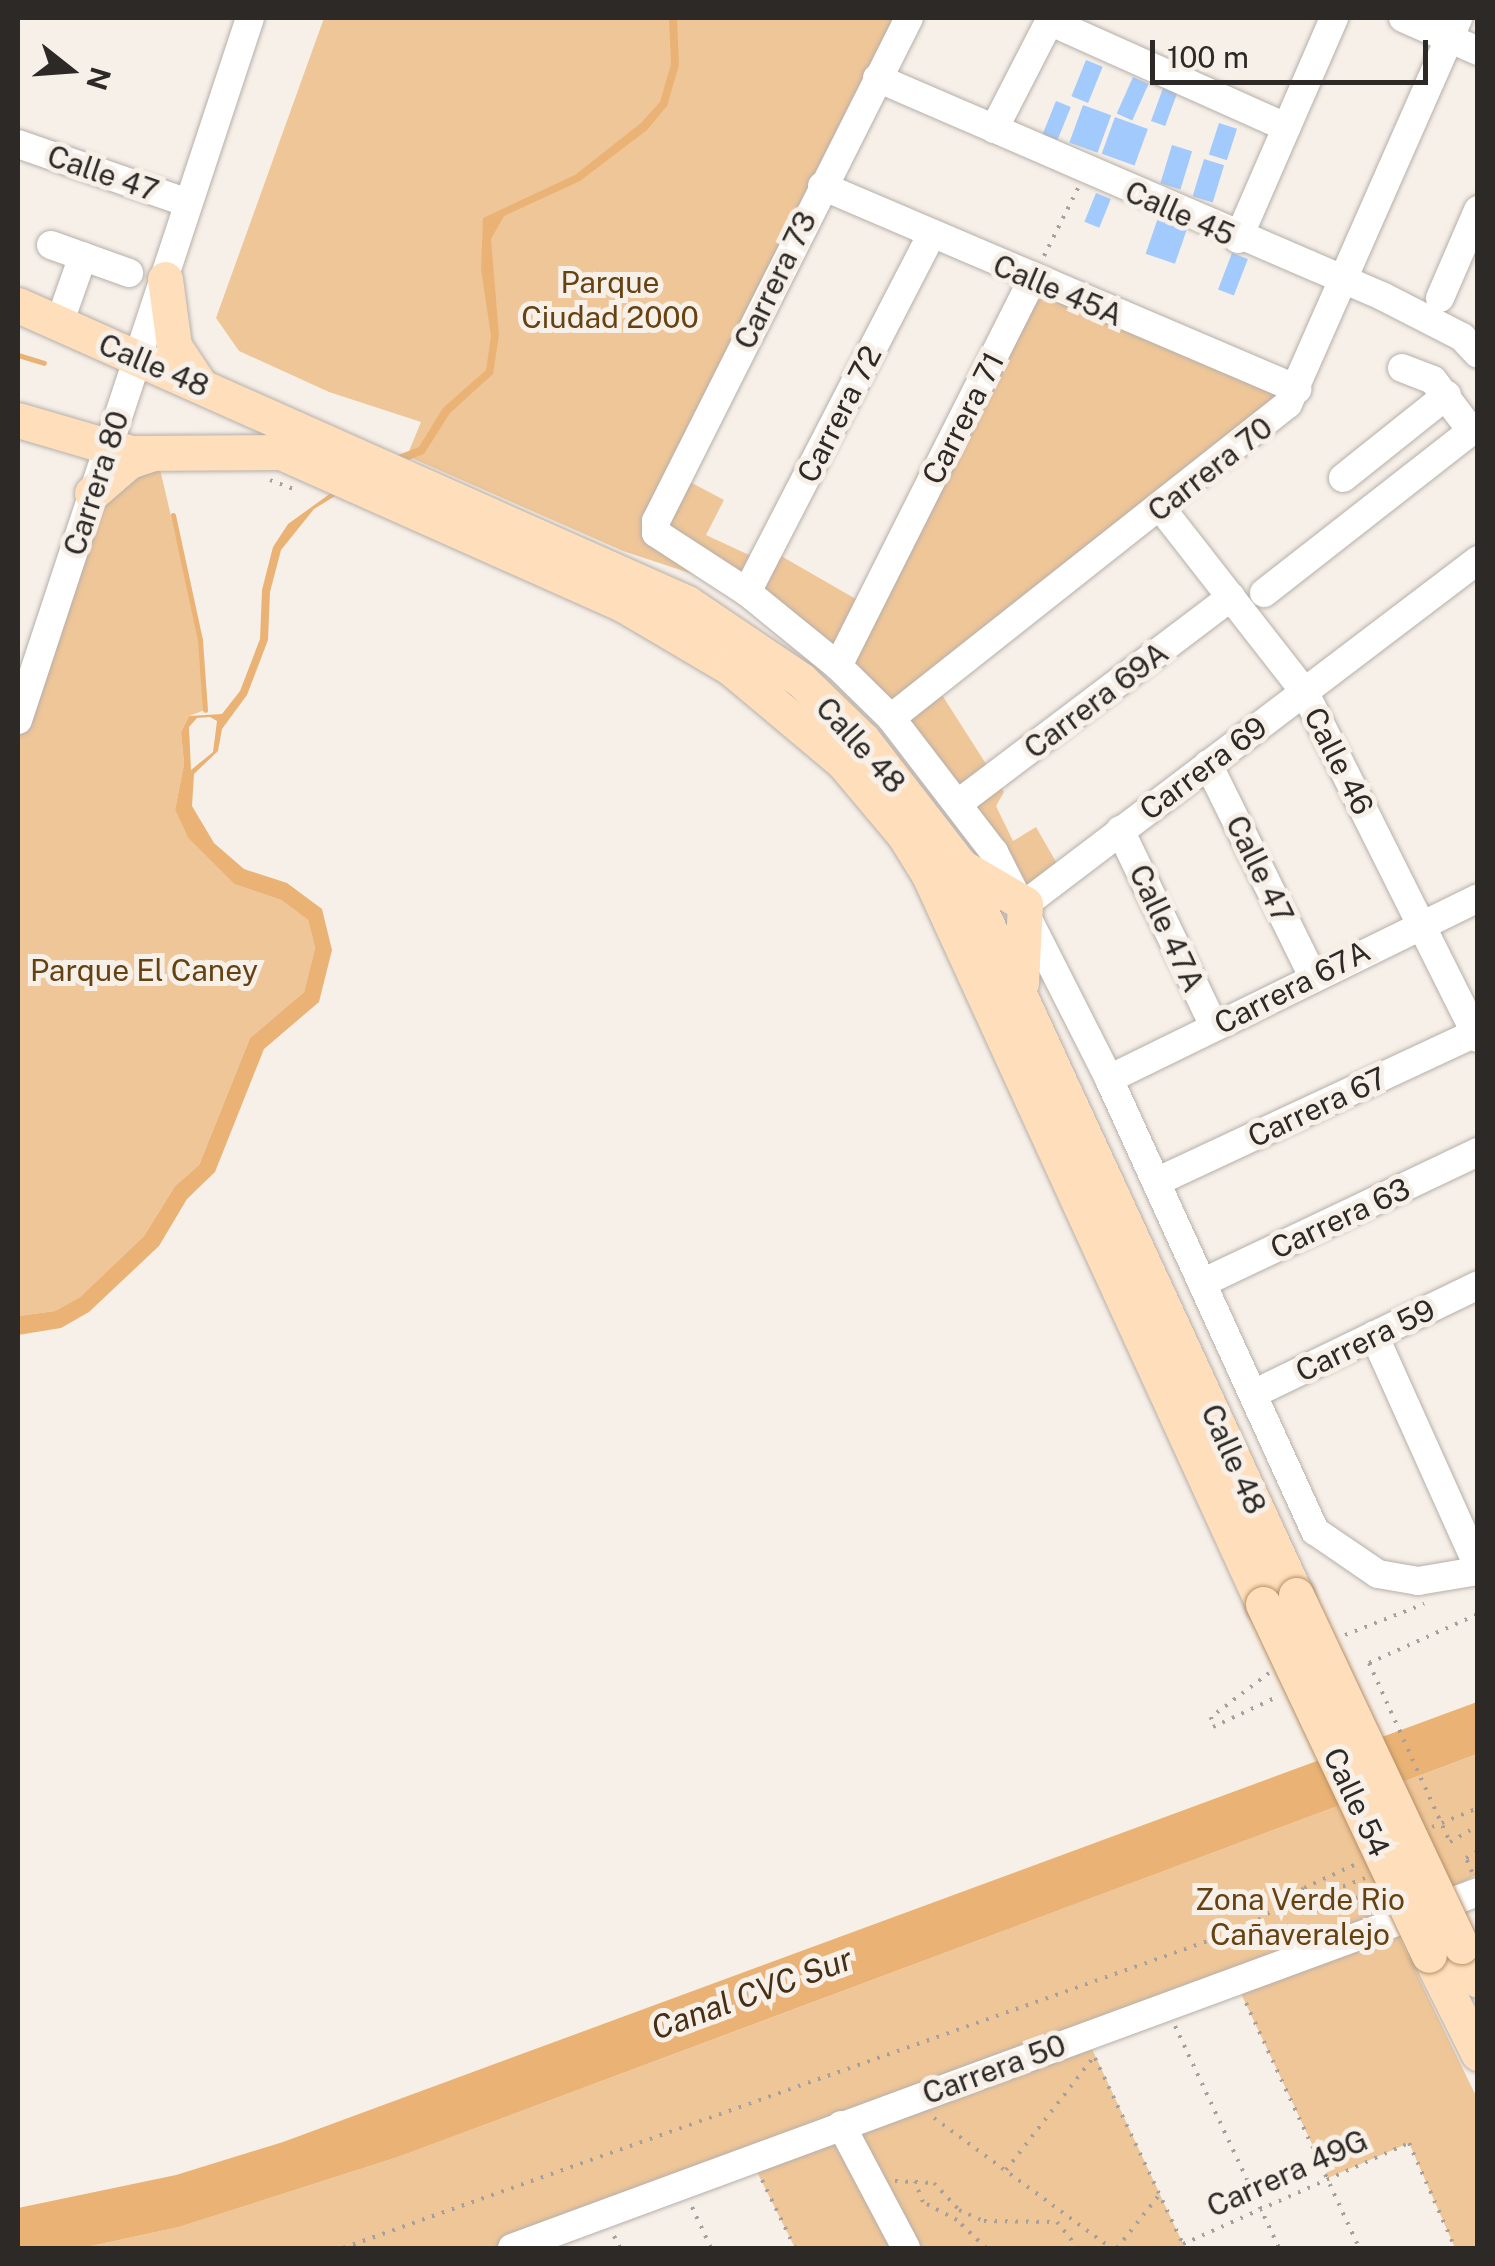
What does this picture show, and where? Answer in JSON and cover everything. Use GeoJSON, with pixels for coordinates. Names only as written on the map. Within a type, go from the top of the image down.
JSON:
{"type":"FeatureCollection","features":[{"type":"Feature","properties":{"kind":"main road"},"geometry":{"type":"LineString","coordinates":[[165,279],[174,346],[200,385]]}},
{"type":"Feature","properties":{"kind":"main road","name":"Calle 48"},"geometry":{"type":"LineString","coordinates":[[18,305],[200,385],[287,438],[687,602],[801,680],[853,751],[964,945],[1280,1599]]}},
{"type":"Feature","properties":{"kind":"main road","name":"Calle 48"},"geometry":{"type":"LineString","coordinates":[[18,420],[107,449],[156,452],[287,438]]}},
{"type":"Feature","properties":{"kind":"main road"},"geometry":{"type":"LineString","coordinates":[[92,492],[129,461],[156,452]]}},
{"type":"Feature","properties":{"kind":"main road","name":"Calle 48"},"geometry":{"type":"LineString","coordinates":[[853,751],[959,864],[1022,989],[1280,1599]]}},
{"type":"Feature","properties":{"kind":"main road"},"geometry":{"type":"LineString","coordinates":[[959,864],[1025,904],[1022,989]]}},
{"type":"Feature","properties":{"kind":"main road","name":"Calle 54"},"geometry":{"type":"LineString","coordinates":[[1280,1599],[1465,1916],[1478,1980]]}},
{"type":"Feature","properties":{"kind":"main road","name":"Calle 54"},"geometry":{"type":"LineString","coordinates":[[1465,1916],[1478,2053]]}},
{"type":"Feature","properties":{"kind":"street","name":"Carrera 80"},"geometry":{"type":"LineString","coordinates":[[18,720],[28,652],[92,492],[250,18]]}},
{"type":"Feature","properties":{"kind":"street","name":"Carrera 73"},"geometry":{"type":"LineString","coordinates":[[667,542],[656,534],[656,520],[908,18]]}},
{"type":"Feature","properties":{"kind":"street"},"geometry":{"type":"LineString","coordinates":[[1238,240],[1334,18]]}},
{"type":"Feature","properties":{"kind":"street"},"geometry":{"type":"LineString","coordinates":[[1403,18],[1454,28],[1478,51]]}},
{"type":"Feature","properties":{"kind":"street"},"geometry":{"type":"LineString","coordinates":[[994,129],[1050,20],[1286,127]]}},
{"type":"Feature","properties":{"kind":"street","name":"Carrera 70"},"geometry":{"type":"LineString","coordinates":[[891,718],[1278,415],[1297,389],[1454,28]]}},
{"type":"Feature","properties":{"kind":"street","name":"Calle 45"},"geometry":{"type":"LineString","coordinates":[[876,78],[1238,240],[1342,281],[1462,337],[1478,354]]}},
{"type":"Feature","properties":{"kind":"street","name":"Calle 47"},"geometry":{"type":"LineString","coordinates":[[18,144],[188,203]]}},
{"type":"Feature","properties":{"kind":"street","name":"Calle 45A"},"geometry":{"type":"LineString","coordinates":[[822,186],[1032,280],[1297,389]]}},
{"type":"Feature","properties":{"kind":"street"},"geometry":{"type":"LineString","coordinates":[[1440,298],[1478,210]]}},
{"type":"Feature","properties":{"kind":"street","name":"Carrera 72"},"geometry":{"type":"LineString","coordinates":[[747,592],[931,236]]}},
{"type":"Feature","properties":{"kind":"street"},"geometry":{"type":"LineString","coordinates":[[51,244],[129,273]]}},
{"type":"Feature","properties":{"kind":"street"},"geometry":{"type":"LineString","coordinates":[[60,324],[82,256]]}},
{"type":"Feature","properties":{"kind":"street","name":"Carrera 71"},"geometry":{"type":"LineString","coordinates":[[838,666],[1032,280]]}},
{"type":"Feature","properties":{"kind":"street"},"geometry":{"type":"LineString","coordinates":[[1264,592],[1474,428],[1434,380],[1402,368]]}},
{"type":"Feature","properties":{"kind":"street"},"geometry":{"type":"LineString","coordinates":[[1343,478],[1447,395]]}},
{"type":"Feature","properties":{"kind":"street","name":"Calle 46"},"geometry":{"type":"LineString","coordinates":[[1161,508],[1304,692],[1477,1035]]}},
{"type":"Feature","properties":{"kind":"street","name":"Calle 48"},"geometry":{"type":"LineString","coordinates":[[667,542],[747,592],[838,666],[891,718],[960,802],[1025,904],[1110,1079],[1315,1531],[1378,1574],[1418,1580],[1478,1568]]}},
{"type":"Feature","properties":{"kind":"street","name":"Carrera 69"},"geometry":{"type":"LineString","coordinates":[[1025,904],[1476,567]]}},
{"type":"Feature","properties":{"kind":"street","name":"Carrera 69A"},"geometry":{"type":"LineString","coordinates":[[960,802],[1231,597]]}},
{"type":"Feature","properties":{"kind":"street","name":"Calle 47"},"geometry":{"type":"LineString","coordinates":[[1208,764],[1312,974]]}},
{"type":"Feature","properties":{"kind":"street","name":"Calle 47A"},"geometry":{"type":"LineString","coordinates":[[1120,830],[1214,1026]]}},
{"type":"Feature","properties":{"kind":"street","name":"Carrera 67A"},"geometry":{"type":"LineString","coordinates":[[1110,1079],[1312,974],[1478,898]]}},
{"type":"Feature","properties":{"kind":"street","name":"Carrera 67"},"geometry":{"type":"LineString","coordinates":[[1156,1182],[1477,1035]]}},
{"type":"Feature","properties":{"kind":"street","name":"Carrera 63"},"geometry":{"type":"LineString","coordinates":[[1202,1283],[1478,1152]]}},
{"type":"Feature","properties":{"kind":"street","name":"Carrera 59"},"geometry":{"type":"LineString","coordinates":[[1253,1394],[1374,1335],[1475,1294]]}},
{"type":"Feature","properties":{"kind":"street"},"geometry":{"type":"LineString","coordinates":[[1374,1335],[1478,1568]]}},
{"type":"Feature","properties":{"kind":"street","name":"Carrera 50"},"geometry":{"type":"LineString","coordinates":[[512,2248],[909,2100],[1090,2046],[1166,2007],[1392,1924],[1465,1916]]}},
{"type":"Feature","properties":{"kind":"street"},"geometry":{"type":"LineString","coordinates":[[841,2126],[906,2248]]}},
{"type":"Feature","properties":{"kind":"path"},"geometry":{"type":"LineString","coordinates":[[1032,280],[1086,171]]}},
{"type":"Feature","properties":{"kind":"path"},"geometry":{"type":"LineString","coordinates":[[1478,1614],[1369,1663],[1450,1842],[1478,1826]]}},
{"type":"Feature","properties":{"kind":"path"},"geometry":{"type":"LineString","coordinates":[[1421,1833],[1478,1808]]}},
{"type":"Feature","properties":{"kind":"path"},"geometry":{"type":"LineString","coordinates":[[1465,1916],[1466,1858],[1478,1851]]}},
{"type":"Feature","properties":{"kind":"path"},"geometry":{"type":"LineString","coordinates":[[344,2248],[1250,1926],[1304,1888],[1371,1856]]}},
{"type":"Feature","properties":{"kind":"path"},"geometry":{"type":"LineString","coordinates":[[1365,1878],[1308,1900],[1315,1911],[1376,1892],[1392,1924]]}},
{"type":"Feature","properties":{"kind":"path"},"geometry":{"type":"LineString","coordinates":[[1236,1983],[1359,2248]]}},
{"type":"Feature","properties":{"kind":"path"},"geometry":{"type":"LineString","coordinates":[[1166,2007],[1280,2248]]}},
{"type":"Feature","properties":{"kind":"path"},"geometry":{"type":"LineString","coordinates":[[1006,2170],[1090,2046]]}},
{"type":"Feature","properties":{"kind":"path"},"geometry":{"type":"LineString","coordinates":[[1090,2046],[1184,2246]]}},
{"type":"Feature","properties":{"kind":"path"},"geometry":{"type":"LineString","coordinates":[[909,2100],[1114,2248],[1160,2194]]}},
{"type":"Feature","properties":{"kind":"path","name":"Carrera 49G"},"geometry":{"type":"LineString","coordinates":[[1184,2246],[1409,2143],[1456,2248]]}},
{"type":"Feature","properties":{"kind":"path"},"geometry":{"type":"LineString","coordinates":[[751,2158],[795,2248]]}},
{"type":"Feature","properties":{"kind":"path"},"geometry":{"type":"LineString","coordinates":[[986,2248],[957,2220],[923,2202],[916,2182],[934,2183],[959,2210],[984,2221],[1057,2222],[1078,2248]]}},
{"type":"Feature","properties":{"kind":"path"},"geometry":{"type":"LineString","coordinates":[[682,2184],[711,2248]]}},
{"type":"Feature","properties":{"kind":"green space","name":"Parque Ciudad 2000"},"geometry":{"type":"Polygon","coordinates":[[[324,18],[909,18],[679,476],[724,500],[706,535],[762,561],[769,549],[868,606],[1032,280],[1297,389],[935,684],[1004,792],[996,806],[1013,841],[1036,827],[1063,874],[1025,904],[960,802],[747,592],[623,551],[407,456],[421,422],[329,392],[239,351],[216,318],[324,18]]]}},
{"type":"Feature","properties":{"kind":"green space","name":"Parque El Caney"},"geometry":{"type":"Polygon","coordinates":[[[156,452],[200,640],[205,710],[189,716],[181,732],[184,764],[175,810],[188,838],[234,884],[281,900],[308,920],[315,948],[304,992],[250,1038],[199,1165],[175,1186],[144,1236],[80,1297],[55,1311],[18,1316],[18,720],[92,493],[156,452]]]}},
{"type":"Feature","properties":{"kind":"green space","name":"Zona Verde Rio Cañaveralejo"},"geometry":{"type":"Polygon","coordinates":[[[1477,1754],[1477,1874],[1393,1925],[1477,2098],[1477,2248],[1455,2248],[1409,2143],[1328,2178],[1236,1983],[1086,2036],[1185,2248],[795,2248],[750,2158],[533,2248],[82,2248],[179,2227],[398,2157],[1477,1754]]]}},
{"type":"Feature","properties":{"kind":"water"},"geometry":{"type":"Polygon","coordinates":[[[669,18],[677,18],[679,65],[667,106],[647,130],[580,181],[504,216],[491,239],[499,335],[493,374],[450,413],[424,454],[371,474],[314,509],[281,550],[270,592],[268,640],[247,695],[222,729],[218,751],[194,774],[192,806],[214,843],[244,869],[287,883],[322,909],[332,950],[319,1002],[264,1049],[215,1172],[187,1199],[159,1246],[89,1312],[61,1328],[18,1335],[18,1316],[55,1311],[80,1297],[144,1236],[175,1186],[199,1165],[250,1038],[304,992],[315,948],[308,920],[281,900],[234,884],[188,838],[175,810],[184,764],[181,732],[189,716],[222,714],[240,691],[260,639],[262,590],[273,547],[288,524],[367,467],[419,447],[443,408],[486,370],[491,336],[481,269],[483,218],[575,175],[641,123],[660,102],[671,64],[669,18]],[[197,718],[189,727],[191,770],[213,752],[217,721],[197,718]]]}},
{"type":"Feature","properties":{"kind":"water","name":"Canal CVC Sur"},"geometry":{"type":"Polygon","coordinates":[[[1477,1702],[1477,1754],[398,2157],[179,2227],[82,2248],[18,2248],[18,2208],[176,2175],[283,2142],[1477,1702]]]}},
{"type":"Feature","properties":{"kind":"building"},"geometry":{"type":"Polygon","coordinates":[[[1086,60],[1103,67],[1088,103],[1071,96],[1086,60]]]}},
{"type":"Feature","properties":{"kind":"building"},"geometry":{"type":"Polygon","coordinates":[[[1133,77],[1149,84],[1132,120],[1117,114],[1133,77]]]}},
{"type":"Feature","properties":{"kind":"building"},"geometry":{"type":"Polygon","coordinates":[[[1163,88],[1177,93],[1165,126],[1151,121],[1163,88]]]}},
{"type":"Feature","properties":{"kind":"building"},"geometry":{"type":"Polygon","coordinates":[[[1056,101],[1071,107],[1057,142],[1042,136],[1056,101]]]}},
{"type":"Feature","properties":{"kind":"building"},"geometry":{"type":"Polygon","coordinates":[[[1083,105],[1111,115],[1098,153],[1069,143],[1083,105]]]}},
{"type":"Feature","properties":{"kind":"building"},"geometry":{"type":"Polygon","coordinates":[[[1115,117],[1148,129],[1135,166],[1102,154],[1115,117]]]}},
{"type":"Feature","properties":{"kind":"building"},"geometry":{"type":"Polygon","coordinates":[[[1219,123],[1237,129],[1227,160],[1209,154],[1219,123]]]}},
{"type":"Feature","properties":{"kind":"building"},"geometry":{"type":"Polygon","coordinates":[[[1172,145],[1192,151],[1180,189],[1160,183],[1172,145]]]}},
{"type":"Feature","properties":{"kind":"building"},"geometry":{"type":"Polygon","coordinates":[[[1204,159],[1224,165],[1213,202],[1193,196],[1204,159]]]}},
{"type":"Feature","properties":{"kind":"building"},"geometry":{"type":"Polygon","coordinates":[[[1096,193],[1111,199],[1099,228],[1084,222],[1096,193]]]}},
{"type":"Feature","properties":{"kind":"building"},"geometry":{"type":"Polygon","coordinates":[[[1159,215],[1188,225],[1175,264],[1146,254],[1159,215]]]}},
{"type":"Feature","properties":{"kind":"building"},"geometry":{"type":"Polygon","coordinates":[[[1232,253],[1248,259],[1234,296],[1218,289],[1232,253]]]}},
{"type":"Feature","properties":{"kind":"waterway"},"geometry":{"type":"LineString","coordinates":[[18,355],[44,363]]}},
{"type":"Feature","properties":{"kind":"waterway"},"geometry":{"type":"LineString","coordinates":[[173,515],[200,640],[205,710]]}}]}
